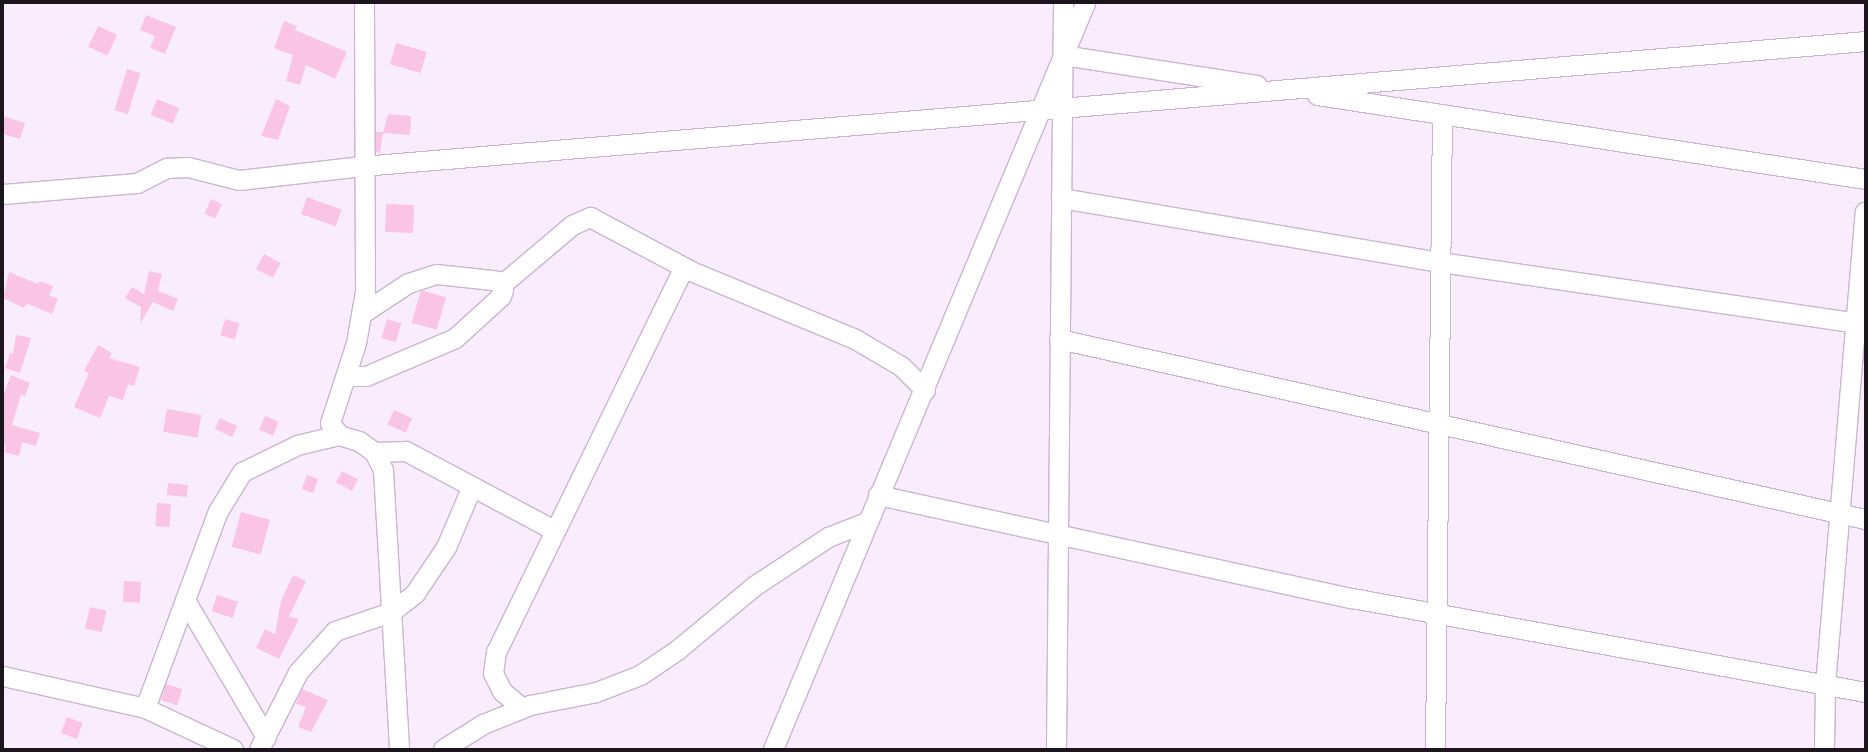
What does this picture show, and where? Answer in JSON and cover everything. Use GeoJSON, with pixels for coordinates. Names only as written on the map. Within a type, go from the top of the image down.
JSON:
{"type":"FeatureCollection","features":[{"type":"Feature","properties":{"kind":"street"},"geometry":{"type":"LineString","coordinates":[[339,435],[330,423],[336,396],[347,376],[365,291],[362,166],[364,3]]}},
{"type":"Feature","properties":{"kind":"street"},"geometry":{"type":"LineString","coordinates":[[1056,749],[1056,534],[1063,3]]}},
{"type":"Feature","properties":{"kind":"street"},"geometry":{"type":"LineString","coordinates":[[773,749],[866,522],[925,390],[1038,112],[1085,3]]}},
{"type":"Feature","properties":{"kind":"street"},"geometry":{"type":"LineString","coordinates":[[3,194],[137,183],[167,168],[188,167],[239,180],[362,166],[1038,112],[1865,41]]}},
{"type":"Feature","properties":{"kind":"street"},"geometry":{"type":"LineString","coordinates":[[1063,55],[1865,180]]}},
{"type":"Feature","properties":{"kind":"street"},"geometry":{"type":"LineString","coordinates":[[1435,749],[1442,114]]}},
{"type":"Feature","properties":{"kind":"street"},"geometry":{"type":"LineString","coordinates":[[1061,198],[1440,262],[1856,323]]}},
{"type":"Feature","properties":{"kind":"street"},"geometry":{"type":"LineString","coordinates":[[1824,749],[1825,685],[1865,212]]}},
{"type":"Feature","properties":{"kind":"street"},"geometry":{"type":"LineString","coordinates":[[347,376],[366,376],[455,338],[501,296],[501,285],[572,225],[590,216],[684,267],[855,339],[901,366],[925,390]]}},
{"type":"Feature","properties":{"kind":"street"},"geometry":{"type":"LineString","coordinates":[[522,708],[502,690],[493,673],[496,652],[554,530],[684,267]]}},
{"type":"Feature","properties":{"kind":"street"},"geometry":{"type":"LineString","coordinates":[[361,314],[408,283],[436,274],[492,280],[501,285]]}},
{"type":"Feature","properties":{"kind":"street"},"geometry":{"type":"LineString","coordinates":[[1059,339],[1439,421],[1865,519]]}},
{"type":"Feature","properties":{"kind":"street"},"geometry":{"type":"LineString","coordinates":[[145,708],[218,511],[242,472],[297,446],[339,435],[359,441],[374,452],[382,470],[399,749]]}},
{"type":"Feature","properties":{"kind":"street"},"geometry":{"type":"LineString","coordinates":[[374,452],[406,451],[554,530]]}},
{"type":"Feature","properties":{"kind":"street"},"geometry":{"type":"LineString","coordinates":[[263,743],[298,672],[335,631],[391,612],[415,593],[446,547],[472,486]]}},
{"type":"Feature","properties":{"kind":"street"},"geometry":{"type":"LineString","coordinates":[[878,495],[1352,598],[1437,612],[1865,692]]}},
{"type":"Feature","properties":{"kind":"street"},"geometry":{"type":"LineString","coordinates":[[444,749],[483,724],[522,708],[596,692],[640,675],[677,650],[754,586],[828,538],[866,522]]}},
{"type":"Feature","properties":{"kind":"street"},"geometry":{"type":"LineString","coordinates":[[185,600],[263,743]]}},
{"type":"Feature","properties":{"kind":"street"},"geometry":{"type":"LineString","coordinates":[[3,676],[145,708],[233,749]]}},
{"type":"Feature","properties":{"kind":"building"},"geometry":{"type":"Polygon","coordinates":[[[146,15],[176,27],[165,54],[150,48],[155,36],[140,30],[146,15]]]}},
{"type":"Feature","properties":{"kind":"building"},"geometry":{"type":"Polygon","coordinates":[[[284,21],[297,26],[295,30],[347,52],[335,79],[306,65],[300,85],[286,81],[293,55],[274,48],[284,21]]]}},
{"type":"Feature","properties":{"kind":"building"},"geometry":{"type":"Polygon","coordinates":[[[98,26],[117,35],[107,56],[88,47],[98,26]]]}},
{"type":"Feature","properties":{"kind":"building"},"geometry":{"type":"Polygon","coordinates":[[[396,43],[427,52],[421,73],[390,64],[396,43]]]}},
{"type":"Feature","properties":{"kind":"building"},"geometry":{"type":"Polygon","coordinates":[[[127,69],[140,73],[128,114],[114,110],[127,69]]]}},
{"type":"Feature","properties":{"kind":"building"},"geometry":{"type":"Polygon","coordinates":[[[157,99],[179,108],[173,124],[151,115],[157,99]]]}},
{"type":"Feature","properties":{"kind":"building"},"geometry":{"type":"Polygon","coordinates":[[[276,99],[290,106],[278,140],[261,136],[276,99]]]}},
{"type":"Feature","properties":{"kind":"building"},"geometry":{"type":"Polygon","coordinates":[[[388,114],[411,116],[410,135],[383,133],[388,114]]]}},
{"type":"Feature","properties":{"kind":"building"},"geometry":{"type":"Polygon","coordinates":[[[3,116],[25,123],[20,139],[3,134],[3,116]]]}},
{"type":"Feature","properties":{"kind":"building"},"geometry":{"type":"Polygon","coordinates":[[[375,132],[383,132],[380,153],[376,152],[375,132]]]}},
{"type":"Feature","properties":{"kind":"building"},"geometry":{"type":"Polygon","coordinates":[[[307,197],[342,210],[336,227],[301,214],[307,197]]]}},
{"type":"Feature","properties":{"kind":"building"},"geometry":{"type":"Polygon","coordinates":[[[211,199],[222,204],[215,218],[204,214],[211,199]]]}},
{"type":"Feature","properties":{"kind":"building"},"geometry":{"type":"Polygon","coordinates":[[[386,204],[414,205],[413,233],[385,232],[386,204]]]}},
{"type":"Feature","properties":{"kind":"building"},"geometry":{"type":"Polygon","coordinates":[[[264,254],[281,263],[273,278],[256,269],[264,254]]]}},
{"type":"Feature","properties":{"kind":"building"},"geometry":{"type":"Polygon","coordinates":[[[149,271],[162,274],[158,291],[178,299],[173,311],[153,302],[140,324],[141,307],[125,298],[132,287],[144,294],[149,271]]]}},
{"type":"Feature","properties":{"kind":"building"},"geometry":{"type":"Polygon","coordinates":[[[9,272],[38,284],[40,281],[53,286],[49,295],[58,299],[52,314],[26,303],[24,308],[3,298],[9,272]]]}},
{"type":"Feature","properties":{"kind":"building"},"geometry":{"type":"Polygon","coordinates":[[[421,290],[446,297],[437,330],[412,323],[421,290]]]}},
{"type":"Feature","properties":{"kind":"building"},"geometry":{"type":"Polygon","coordinates":[[[225,319],[239,323],[235,339],[220,335],[225,319]]]}},
{"type":"Feature","properties":{"kind":"building"},"geometry":{"type":"Polygon","coordinates":[[[387,319],[401,323],[396,342],[381,338],[387,319]]]}},
{"type":"Feature","properties":{"kind":"building"},"geometry":{"type":"Polygon","coordinates":[[[16,335],[31,338],[20,373],[5,368],[10,353],[13,354],[16,335]]]}},
{"type":"Feature","properties":{"kind":"building"},"geometry":{"type":"Polygon","coordinates":[[[98,345],[112,353],[109,358],[140,367],[134,386],[128,384],[123,400],[109,396],[100,418],[74,407],[89,373],[84,371],[98,345]]]}},
{"type":"Feature","properties":{"kind":"building"},"geometry":{"type":"Polygon","coordinates":[[[11,375],[30,383],[25,396],[21,395],[12,425],[40,433],[36,446],[22,442],[19,456],[4,452],[6,446],[3,445],[3,396],[11,375]]]}},
{"type":"Feature","properties":{"kind":"building"},"geometry":{"type":"Polygon","coordinates":[[[167,409],[201,415],[197,438],[163,432],[167,409]]]}},
{"type":"Feature","properties":{"kind":"building"},"geometry":{"type":"Polygon","coordinates":[[[394,410],[412,418],[406,433],[387,425],[394,410]]]}},
{"type":"Feature","properties":{"kind":"building"},"geometry":{"type":"Polygon","coordinates":[[[265,416],[279,422],[273,436],[259,430],[265,416]]]}},
{"type":"Feature","properties":{"kind":"building"},"geometry":{"type":"Polygon","coordinates":[[[220,418],[237,426],[232,437],[215,429],[220,418]]]}},
{"type":"Feature","properties":{"kind":"building"},"geometry":{"type":"Polygon","coordinates":[[[342,471],[358,479],[352,491],[336,483],[342,471]]]}},
{"type":"Feature","properties":{"kind":"building"},"geometry":{"type":"Polygon","coordinates":[[[307,475],[318,479],[313,493],[302,489],[307,475]]]}},
{"type":"Feature","properties":{"kind":"building"},"geometry":{"type":"Polygon","coordinates":[[[168,483],[188,485],[187,497],[167,495],[168,483]]]}},
{"type":"Feature","properties":{"kind":"building"},"geometry":{"type":"Polygon","coordinates":[[[157,503],[171,504],[169,527],[155,526],[157,503]]]}},
{"type":"Feature","properties":{"kind":"building"},"geometry":{"type":"Polygon","coordinates":[[[241,512],[270,520],[261,555],[232,547],[241,512]]]}},
{"type":"Feature","properties":{"kind":"building"},"geometry":{"type":"Polygon","coordinates":[[[293,575],[306,581],[289,617],[299,619],[279,659],[256,648],[265,629],[275,634],[281,601],[293,575]]]}},
{"type":"Feature","properties":{"kind":"building"},"geometry":{"type":"Polygon","coordinates":[[[124,581],[141,582],[140,603],[123,602],[124,581]]]}},
{"type":"Feature","properties":{"kind":"building"},"geometry":{"type":"Polygon","coordinates":[[[217,595],[238,602],[233,618],[212,611],[217,595]]]}},
{"type":"Feature","properties":{"kind":"building"},"geometry":{"type":"Polygon","coordinates":[[[90,607],[107,611],[102,632],[85,628],[90,607]]]}},
{"type":"Feature","properties":{"kind":"building"},"geometry":{"type":"Polygon","coordinates":[[[166,684],[182,689],[177,705],[161,700],[166,684]]]}},
{"type":"Feature","properties":{"kind":"building"},"geometry":{"type":"Polygon","coordinates":[[[302,689],[328,700],[311,732],[298,727],[306,707],[296,704],[302,689]]]}},
{"type":"Feature","properties":{"kind":"building"},"geometry":{"type":"Polygon","coordinates":[[[67,717],[83,723],[77,739],[61,733],[67,717]]]}}]}
